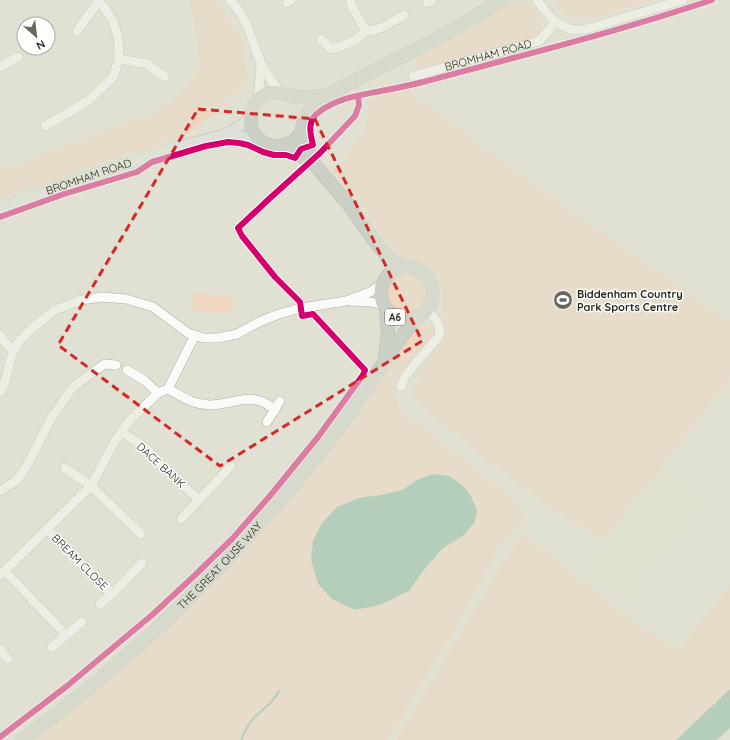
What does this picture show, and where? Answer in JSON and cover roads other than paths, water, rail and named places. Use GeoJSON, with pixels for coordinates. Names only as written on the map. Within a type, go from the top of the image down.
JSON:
{"type":"FeatureCollection","features":[{"type":"Feature","properties":{"kind":"highway"},"geometry":{"type":"LineString","coordinates":[[325,96],[311,97],[271,93],[265,95],[260,98],[253,108],[252,128],[254,134],[259,140],[272,146],[291,143],[297,138],[308,112],[325,96],[449,32],[502,0]]}},
{"type":"Feature","properties":{"kind":"highway"},"geometry":{"type":"LineString","coordinates":[[285,94],[299,103],[303,113],[303,125]]}},
{"type":"Feature","properties":{"kind":"highway","name":"A6"},"geometry":{"type":"LineString","coordinates":[[303,125],[307,147],[313,163]]}},
{"type":"Feature","properties":{"kind":"highway","name":"A6"},"geometry":{"type":"LineString","coordinates":[[284,145],[313,163],[349,205],[392,261],[424,273],[431,282],[433,294],[432,300],[422,314],[412,319],[401,319],[390,314],[384,308],[380,295],[383,282],[380,247]]}},
{"type":"Feature","properties":{"kind":"highway"},"geometry":{"type":"LineString","coordinates":[[383,282],[392,272],[402,267],[407,267]]}},
{"type":"Feature","properties":{"kind":"highway","name":"THE GREAT OUSE WAY"},"geometry":{"type":"LineString","coordinates":[[384,308],[388,330],[385,360]]}},
{"type":"Feature","properties":{"kind":"highway","name":"THE GREAT OUSE WAY"},"geometry":{"type":"LineString","coordinates":[[22,740],[77,698],[120,662],[167,619],[240,546],[313,461],[366,391],[402,334],[422,314]]}},
{"type":"Feature","properties":{"kind":"main road","name":"BROMHAM ROAD"},"geometry":{"type":"LineString","coordinates":[[0,208],[116,167],[189,144],[224,135],[245,122],[253,108]]}},
{"type":"Feature","properties":{"kind":"main road","name":"BROMHAM ROAD"},"geometry":{"type":"LineString","coordinates":[[224,135],[259,140]]}},
{"type":"Feature","properties":{"kind":"street"},"geometry":{"type":"LineString","coordinates":[[230,0],[248,26],[261,64],[274,84],[285,94]]}},
{"type":"Feature","properties":{"kind":"street"},"geometry":{"type":"LineString","coordinates":[[350,0],[352,7],[366,31]]}},
{"type":"Feature","properties":{"kind":"street"},"geometry":{"type":"LineString","coordinates":[[537,0],[555,22],[578,30],[590,28],[683,0]]}},
{"type":"Feature","properties":{"kind":"street"},"geometry":{"type":"LineString","coordinates":[[45,126],[88,101],[113,77],[119,58],[118,37],[113,21],[104,7],[97,1],[77,31]]}},
{"type":"Feature","properties":{"kind":"street"},"geometry":{"type":"LineString","coordinates":[[321,38],[331,49],[339,48],[360,37],[366,31],[371,31],[384,26],[404,15]]}},
{"type":"Feature","properties":{"kind":"street","name":"BROMHAM ROAD"},"geometry":{"type":"LineString","coordinates":[[413,76],[539,41],[555,22]]}},
{"type":"Feature","properties":{"kind":"street"},"geometry":{"type":"LineString","coordinates":[[0,67],[18,57]]}},
{"type":"Feature","properties":{"kind":"street"},"geometry":{"type":"LineString","coordinates":[[119,58],[147,64],[165,77]]}},
{"type":"Feature","properties":{"kind":"street"},"geometry":{"type":"LineString","coordinates":[[253,108],[259,90],[261,64]]}},
{"type":"Feature","properties":{"kind":"street"},"geometry":{"type":"LineString","coordinates":[[346,301],[370,292],[383,282]]}},
{"type":"Feature","properties":{"kind":"street"},"geometry":{"type":"LineString","coordinates":[[0,392],[3,387],[13,351],[18,343],[28,332],[53,311],[81,300],[102,297],[126,299],[152,307],[188,332],[202,338],[218,338],[237,334],[258,322],[301,308],[346,301],[371,302],[384,308]]}},
{"type":"Feature","properties":{"kind":"street"},"geometry":{"type":"LineString","coordinates":[[402,387],[405,376],[439,336],[440,330],[438,323],[422,314]]}},
{"type":"Feature","properties":{"kind":"street"},"geometry":{"type":"LineString","coordinates":[[0,335],[13,351]]}},
{"type":"Feature","properties":{"kind":"street"},"geometry":{"type":"LineString","coordinates":[[66,635],[3,573],[91,486],[115,441],[132,419],[158,393],[168,389],[195,335]]}},
{"type":"Feature","properties":{"kind":"street"},"geometry":{"type":"LineString","coordinates":[[0,491],[17,480],[25,469],[52,417],[74,387],[105,364],[116,365]]}},
{"type":"Feature","properties":{"kind":"street"},"geometry":{"type":"LineString","coordinates":[[127,370],[144,380],[158,393]]}},
{"type":"Feature","properties":{"kind":"street"},"geometry":{"type":"LineString","coordinates":[[168,389],[188,401],[207,405],[218,405],[247,398],[263,402],[275,410]]}},
{"type":"Feature","properties":{"kind":"street"},"geometry":{"type":"LineString","coordinates":[[267,422],[280,401]]}},
{"type":"Feature","properties":{"kind":"street","name":"DACE BANK"},"geometry":{"type":"LineString","coordinates":[[122,432],[147,449],[161,465],[199,500]]}},
{"type":"Feature","properties":{"kind":"street"},"geometry":{"type":"LineString","coordinates":[[180,519],[230,466]]}},
{"type":"Feature","properties":{"kind":"street"},"geometry":{"type":"LineString","coordinates":[[65,468],[91,486],[141,534]]}},
{"type":"Feature","properties":{"kind":"street","name":"BREAM CLOSE"},"geometry":{"type":"LineString","coordinates":[[48,530],[112,594]]}},
{"type":"Feature","properties":{"kind":"street","name":"BREAM CLOSE"},"geometry":{"type":"LineString","coordinates":[[100,604],[112,594],[142,563]]}},
{"type":"Feature","properties":{"kind":"street"},"geometry":{"type":"LineString","coordinates":[[52,647],[82,622]]}},
{"type":"Feature","properties":{"kind":"street"},"geometry":{"type":"LineString","coordinates":[[0,649],[8,659]]}},
{"type":"Feature","properties":{"kind":"waterway"},"geometry":{"type":"LineString","coordinates":[[241,740],[252,720],[272,701],[279,691]]}},
{"type":"Feature","properties":{"kind":"place","name":"Biddenham Country Park Sports Centre"},"geometry":{"type":"Point","coordinates":[563,300]}}]}
